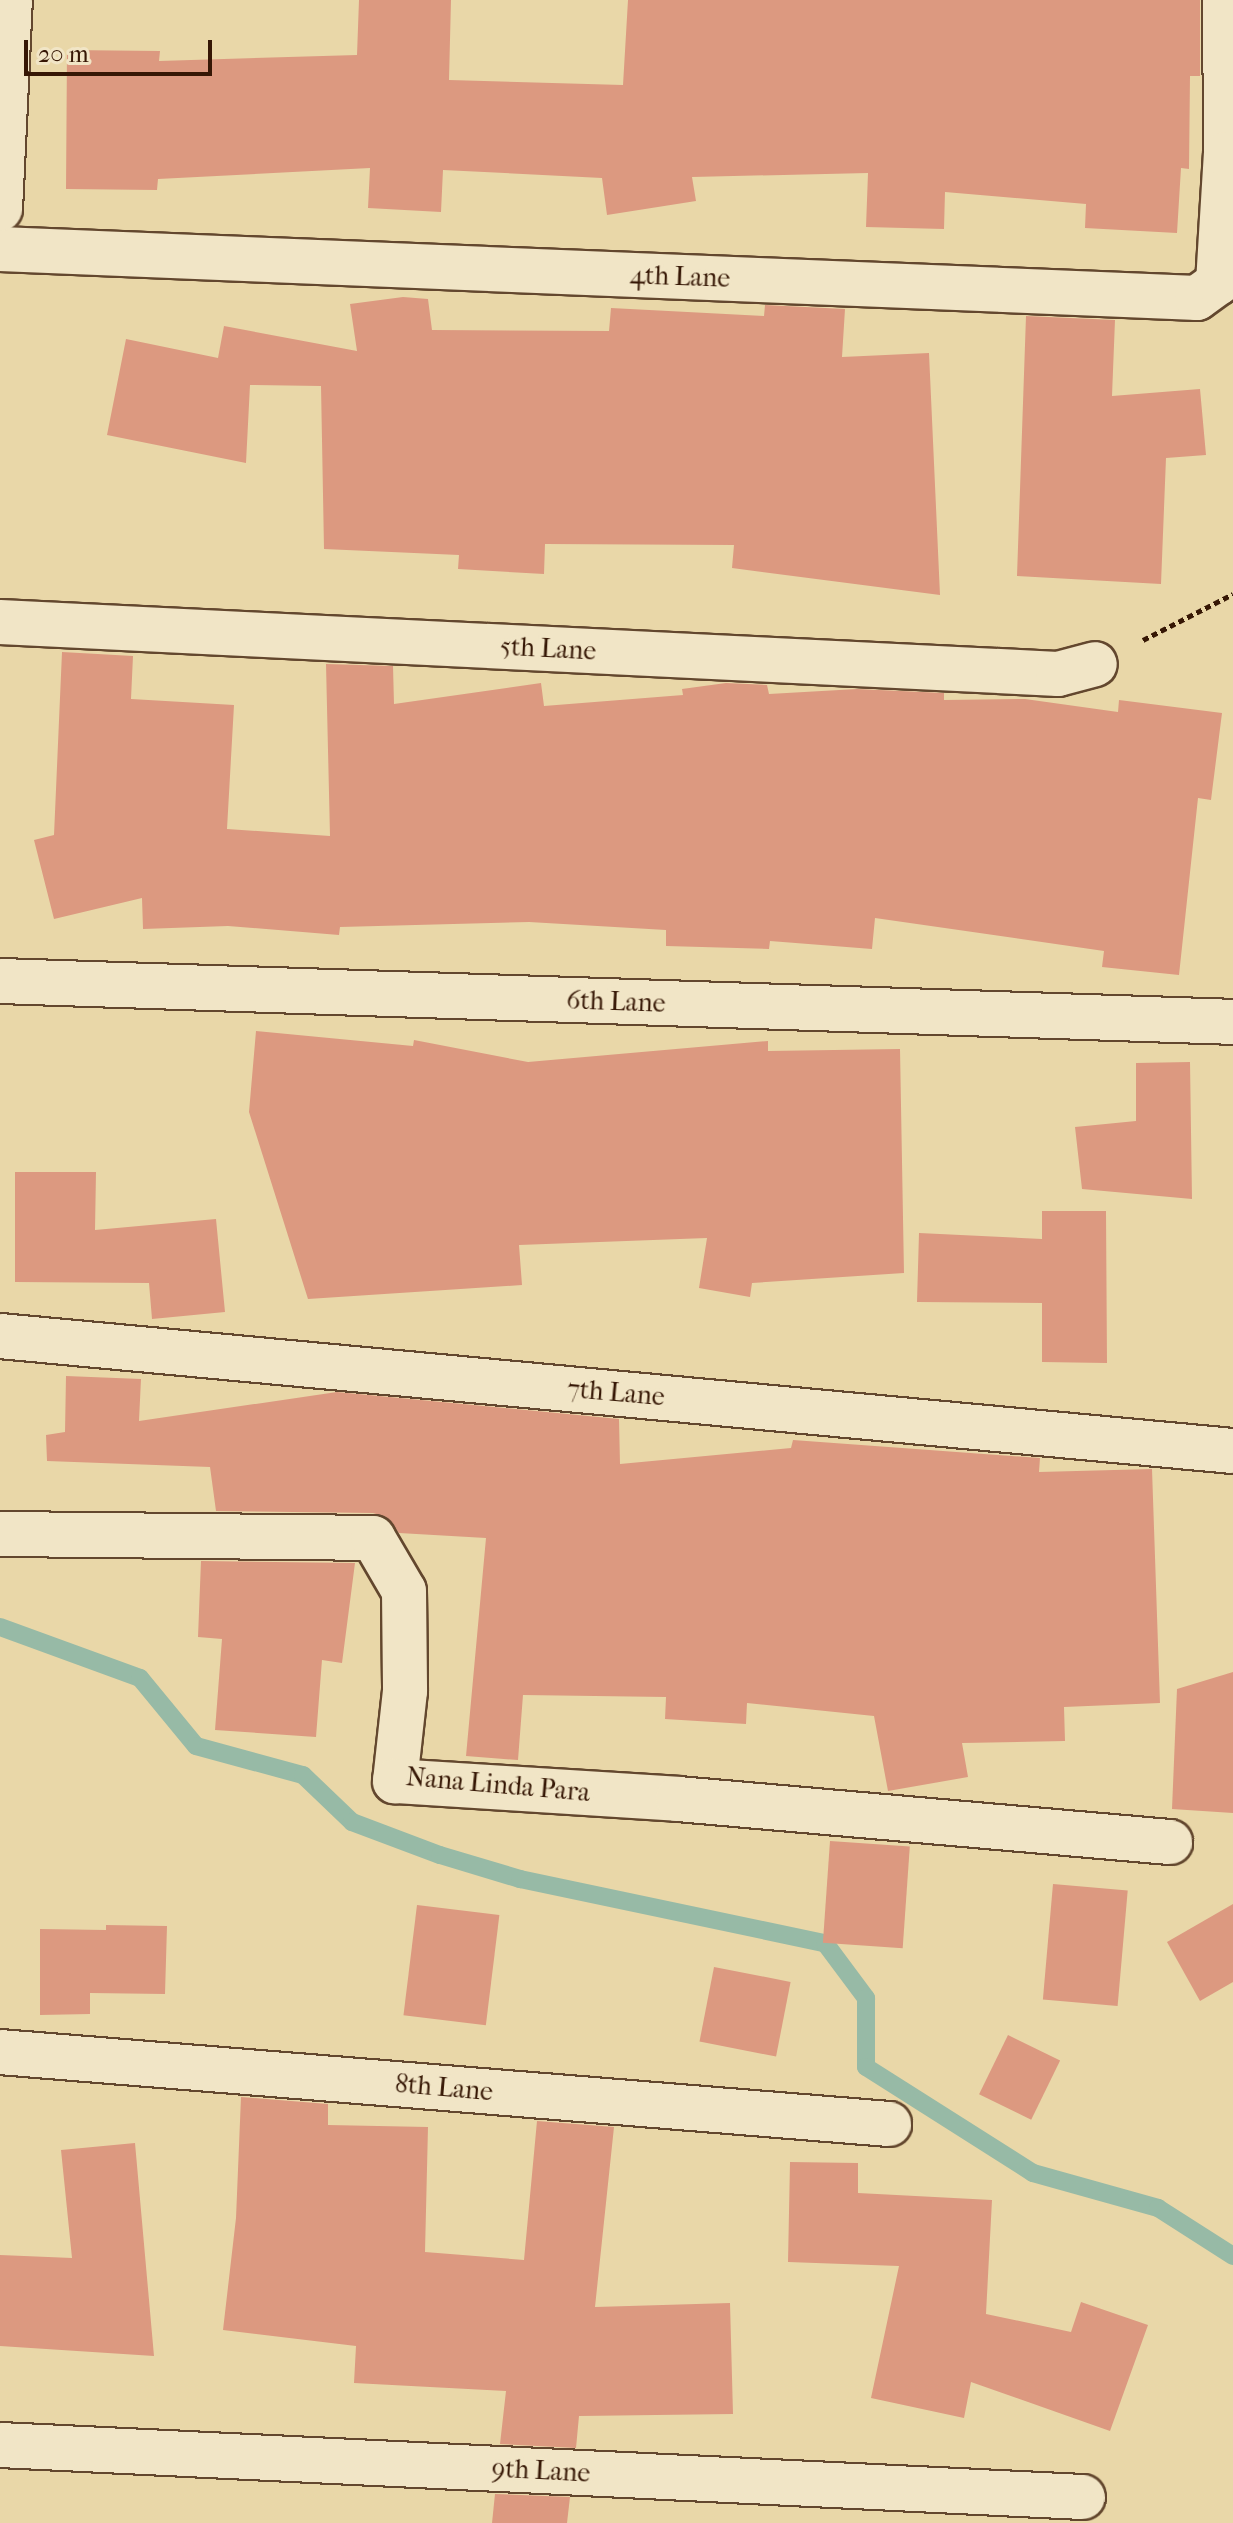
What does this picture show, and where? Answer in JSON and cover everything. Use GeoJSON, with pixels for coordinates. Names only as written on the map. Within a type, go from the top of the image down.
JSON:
{"type":"FeatureCollection","features":[{"type":"Feature","properties":{"kind":"street"},"geometry":{"type":"LineString","coordinates":[[0,209],[10,0]]}},
{"type":"Feature","properties":{"kind":"street"},"geometry":{"type":"LineString","coordinates":[[1225,0],[1230,154]]}},
{"type":"Feature","properties":{"kind":"street","name":"4th Lane"},"geometry":{"type":"LineString","coordinates":[[0,249],[1197,298],[1218,283],[1230,154]]}},
{"type":"Feature","properties":{"kind":"street","name":"5th Lane"},"geometry":{"type":"LineString","coordinates":[[0,622],[1058,674],[1095,664]]}},
{"type":"Feature","properties":{"kind":"street","name":"6th Lane"},"geometry":{"type":"LineString","coordinates":[[0,981],[1233,1022]]}},
{"type":"Feature","properties":{"kind":"street","name":"7th Lane"},"geometry":{"type":"LineString","coordinates":[[0,1336],[1233,1451]]}},
{"type":"Feature","properties":{"kind":"street","name":"Nana Linda Para"},"geometry":{"type":"LineString","coordinates":[[0,1534],[373,1538],[404,1591],[405,1691],[395,1781],[678,1799],[1170,1842]]}},
{"type":"Feature","properties":{"kind":"street","name":"8th Lane"},"geometry":{"type":"LineString","coordinates":[[0,2052],[889,2124]]}},
{"type":"Feature","properties":{"kind":"street","name":"9th Lane"},"geometry":{"type":"LineString","coordinates":[[0,2445],[1083,2497]]}},
{"type":"Feature","properties":{"kind":"path"},"geometry":{"type":"LineString","coordinates":[[1095,664],[1233,594]]}},
{"type":"Feature","properties":{"kind":"building"},"geometry":{"type":"Polygon","coordinates":[[[359,0],[451,0],[449,80],[623,85],[628,0],[1200,0],[1200,76],[1190,76],[1189,169],[1181,168],[1177,233],[1085,228],[1086,204],[945,192],[944,229],[866,227],[868,173],[692,177],[696,201],[607,215],[602,178],[443,170],[441,212],[368,208],[370,168],[158,179],[157,190],[66,189],[67,50],[160,51],[159,61],[357,55],[359,0]]]}},
{"type":"Feature","properties":{"kind":"building"},"geometry":{"type":"Polygon","coordinates":[[[403,297],[428,299],[432,330],[609,331],[611,308],[764,316],[765,305],[845,309],[842,357],[929,353],[940,595],[732,568],[734,545],[545,544],[544,574],[458,569],[459,555],[324,549],[321,386],[250,385],[246,463],[107,435],[126,339],[218,358],[224,326],[357,351],[350,304],[403,297]]]}},
{"type":"Feature","properties":{"kind":"building"},"geometry":{"type":"Polygon","coordinates":[[[1026,316],[1115,320],[1112,396],[1200,389],[1206,455],[1166,458],[1161,584],[1017,576],[1026,316]]]}},
{"type":"Feature","properties":{"kind":"building"},"geometry":{"type":"Polygon","coordinates":[[[62,652],[133,656],[131,699],[234,705],[227,829],[330,836],[326,664],[393,666],[394,704],[541,683],[544,706],[683,695],[682,689],[726,683],[767,685],[769,694],[857,689],[944,693],[944,700],[1025,699],[1118,712],[1119,700],[1222,713],[1211,800],[1198,798],[1179,975],[1102,967],[1104,951],[875,918],[872,949],[770,941],[769,949],[666,946],[666,930],[529,922],[340,927],[339,935],[228,926],[143,929],[142,898],[54,919],[34,840],[54,835],[62,652]]]}},
{"type":"Feature","properties":{"kind":"building"},"geometry":{"type":"Polygon","coordinates":[[[256,1031],[413,1046],[414,1040],[528,1062],[768,1041],[768,1051],[900,1049],[904,1273],[752,1283],[750,1297],[699,1288],[707,1238],[519,1245],[522,1285],[308,1299],[249,1112],[256,1031]]]}},
{"type":"Feature","properties":{"kind":"building"},"geometry":{"type":"Polygon","coordinates":[[[1190,1062],[1192,1199],[1082,1189],[1075,1127],[1136,1121],[1136,1063],[1190,1062]]]}},
{"type":"Feature","properties":{"kind":"building"},"geometry":{"type":"Polygon","coordinates":[[[15,1172],[96,1172],[95,1230],[216,1219],[225,1312],[152,1319],[149,1283],[15,1282],[15,1172]]]}},
{"type":"Feature","properties":{"kind":"building"},"geometry":{"type":"Polygon","coordinates":[[[1042,1211],[1106,1211],[1107,1363],[1042,1362],[1042,1303],[917,1302],[919,1233],[1042,1239],[1042,1211]]]}},
{"type":"Feature","properties":{"kind":"building"},"geometry":{"type":"Polygon","coordinates":[[[66,1376],[141,1379],[139,1421],[337,1392],[619,1419],[620,1464],[791,1448],[793,1440],[1040,1458],[1039,1472],[1152,1469],[1160,1703],[1064,1707],[1065,1741],[962,1743],[968,1777],[888,1791],[874,1716],[747,1703],[746,1724],[665,1719],[666,1697],[523,1695],[518,1760],[466,1756],[486,1538],[399,1533],[386,1517],[373,1513],[216,1511],[210,1467],[47,1461],[46,1435],[65,1432],[66,1376]]]}},
{"type":"Feature","properties":{"kind":"building"},"geometry":{"type":"Polygon","coordinates":[[[201,1561],[355,1563],[342,1663],[322,1660],[316,1737],[215,1730],[222,1639],[198,1637],[201,1561]]]}},
{"type":"Feature","properties":{"kind":"building"},"geometry":{"type":"Polygon","coordinates":[[[1233,1672],[1233,1813],[1172,1809],[1177,1689],[1233,1672]]]}},
{"type":"Feature","properties":{"kind":"building"},"geometry":{"type":"Polygon","coordinates":[[[830,1841],[910,1847],[903,1948],[823,1943],[830,1841]]]}},
{"type":"Feature","properties":{"kind":"building"},"geometry":{"type":"Polygon","coordinates":[[[1053,1884],[1128,1891],[1118,2006],[1043,2000],[1053,1884]]]}},
{"type":"Feature","properties":{"kind":"building"},"geometry":{"type":"Polygon","coordinates":[[[1233,1904],[1233,1982],[1200,2001],[1167,1942],[1233,1904]]]}},
{"type":"Feature","properties":{"kind":"building"},"geometry":{"type":"Polygon","coordinates":[[[417,1905],[499,1915],[486,2025],[403,2015],[417,1905]]]}},
{"type":"Feature","properties":{"kind":"building"},"geometry":{"type":"Polygon","coordinates":[[[106,1925],[167,1926],[165,1994],[90,1993],[90,2014],[40,2015],[40,1929],[106,1930],[106,1925]]]}},
{"type":"Feature","properties":{"kind":"building"},"geometry":{"type":"Polygon","coordinates":[[[714,1967],[791,1982],[776,2056],[699,2042],[714,1967]]]}},
{"type":"Feature","properties":{"kind":"building"},"geometry":{"type":"Polygon","coordinates":[[[1008,2035],[1060,2060],[1031,2120],[979,2094],[1008,2035]]]}},
{"type":"Feature","properties":{"kind":"building"},"geometry":{"type":"Polygon","coordinates":[[[241,2097],[328,2104],[328,2125],[428,2127],[425,2252],[524,2260],[537,2121],[614,2127],[595,2307],[730,2303],[733,2414],[579,2416],[576,2448],[500,2444],[506,2391],[354,2383],[356,2346],[223,2330],[236,2218],[241,2097]]]}},
{"type":"Feature","properties":{"kind":"building"},"geometry":{"type":"Polygon","coordinates":[[[135,2143],[154,2356],[0,2346],[0,2255],[72,2258],[61,2150],[135,2143]]]}},
{"type":"Feature","properties":{"kind":"building"},"geometry":{"type":"Polygon","coordinates":[[[790,2162],[858,2163],[858,2193],[992,2200],[986,2314],[1071,2332],[1081,2302],[1148,2325],[1110,2431],[971,2382],[964,2418],[871,2398],[899,2266],[788,2262],[790,2162]]]}},
{"type":"Feature","properties":{"kind":"building"},"geometry":{"type":"Polygon","coordinates":[[[495,2494],[570,2497],[567,2523],[492,2523],[495,2494]]]}},
{"type":"Feature","properties":{"kind":"waterway"},"geometry":{"type":"LineString","coordinates":[[0,1627],[140,1678],[196,1746],[303,1775],[352,1822],[440,1855],[520,1879],[825,1943],[866,1998],[866,2067],[1033,2173],[1158,2208],[1233,2256]]}}]}
